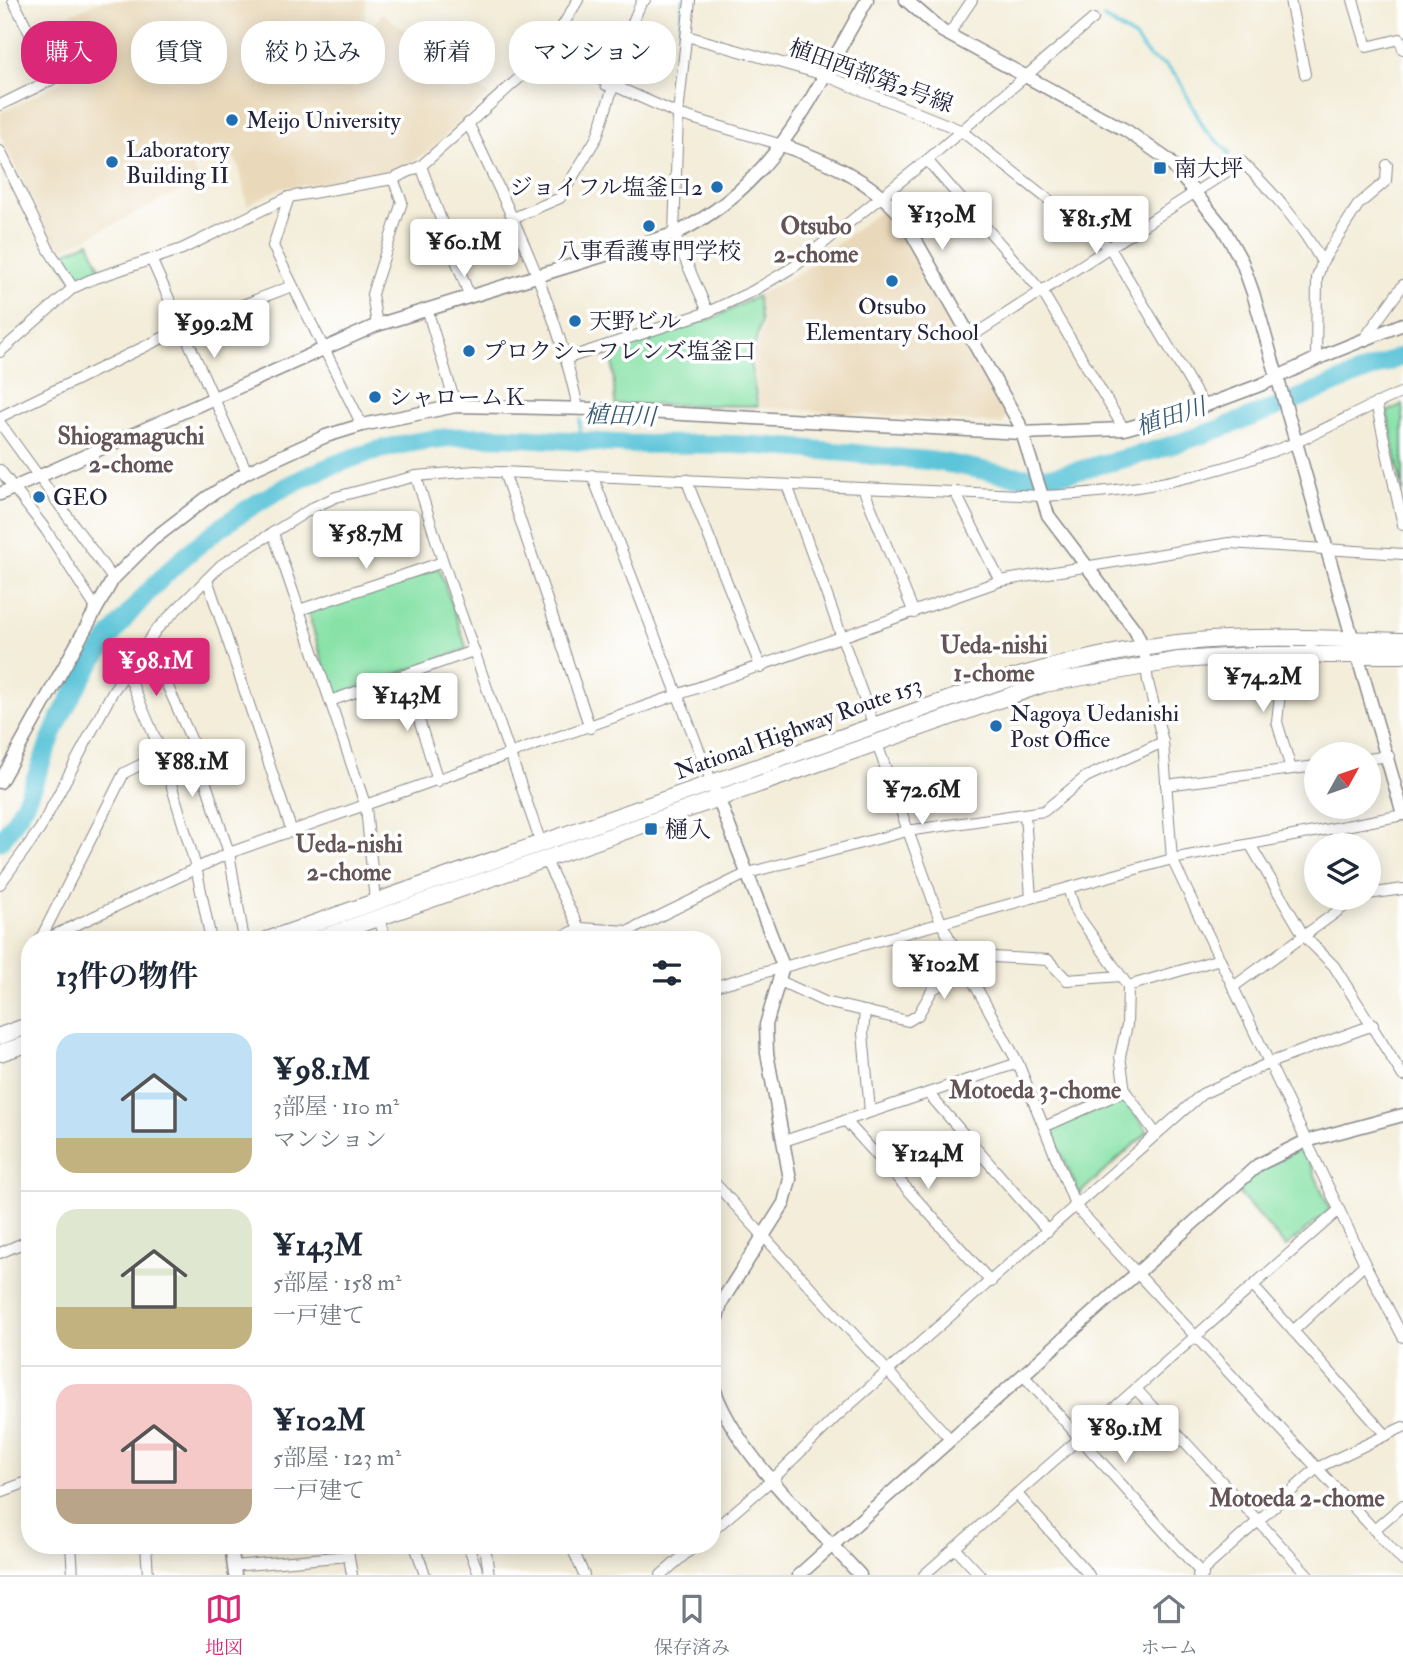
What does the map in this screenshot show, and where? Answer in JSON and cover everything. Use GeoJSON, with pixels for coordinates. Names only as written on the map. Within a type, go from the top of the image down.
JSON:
{"type":"FeatureCollection","features":[{"type":"Feature","properties":{"kind":"highway","name":"National Highway Route 153"},"geometry":{"type":"LineString","coordinates":[[1145,657],[1228,639],[1357,646],[1403,655]]}},
{"type":"Feature","properties":{"kind":"highway","name":"National Highway Route 153"},"geometry":{"type":"LineString","coordinates":[[300,931],[376,910],[715,791],[1050,667],[1145,657],[1284,655],[1403,640]]}},
{"type":"Feature","properties":{"kind":"highway","name":"National Highway Route 153"},"geometry":{"type":"LineString","coordinates":[[333,931],[376,910]]}},
{"type":"Feature","properties":{"kind":"highway"},"geometry":{"type":"LineString","coordinates":[[0,1036],[21,1028]]}},
{"type":"Feature","properties":{"kind":"highway"},"geometry":{"type":"LineString","coordinates":[[0,1053],[21,1046]]}},
{"type":"Feature","properties":{"kind":"street"},"geometry":{"type":"LineString","coordinates":[[0,106],[53,79],[13,0]]}},
{"type":"Feature","properties":{"kind":"street"},"geometry":{"type":"LineString","coordinates":[[565,21],[578,0]]}},
{"type":"Feature","properties":{"kind":"street"},"geometry":{"type":"LineString","coordinates":[[513,218],[560,198],[597,137],[610,86],[645,0]]}},
{"type":"Feature","properties":{"kind":"street"},"geometry":{"type":"LineString","coordinates":[[690,0],[678,114],[674,234],[708,312]]}},
{"type":"Feature","properties":{"kind":"street"},"geometry":{"type":"LineString","coordinates":[[0,494],[323,347],[469,295],[674,234],[717,212],[738,195],[782,145],[867,0]]}},
{"type":"Feature","properties":{"kind":"street"},"geometry":{"type":"LineString","coordinates":[[721,984],[1172,859],[1251,846],[1403,814],[1389,756],[1280,381],[1242,262],[1222,226],[1168,160],[1127,131],[949,34],[906,0]]}},
{"type":"Feature","properties":{"kind":"street"},"geometry":{"type":"LineString","coordinates":[[949,34],[972,0]]}},
{"type":"Feature","properties":{"kind":"street"},"geometry":{"type":"LineString","coordinates":[[1290,0],[1305,74]]}},
{"type":"Feature","properties":{"kind":"street"},"geometry":{"type":"LineString","coordinates":[[1353,0],[1367,47],[1400,39],[1403,49]]}},
{"type":"Feature","properties":{"kind":"street"},"geometry":{"type":"LineString","coordinates":[[568,358],[708,312],[753,291],[795,266],[927,160],[1093,19]]}},
{"type":"Feature","properties":{"kind":"street","name":"植田西部第2号線"},"geometry":{"type":"LineString","coordinates":[[687,36],[824,75],[960,130],[1110,248]]}},
{"type":"Feature","properties":{"kind":"street"},"geometry":{"type":"LineString","coordinates":[[0,352],[73,288],[110,272],[152,261],[289,197],[393,179],[421,166],[512,84]]}},
{"type":"Feature","properties":{"kind":"street"},"geometry":{"type":"LineString","coordinates":[[606,84],[678,114],[782,145],[845,169],[883,194],[902,216],[1020,423],[1048,515],[1135,630],[1145,657],[1163,742],[1172,859],[1365,1264],[1403,1337]]}},
{"type":"Feature","properties":{"kind":"street"},"geometry":{"type":"LineString","coordinates":[[468,123],[538,276],[568,358],[578,408]]}},
{"type":"Feature","properties":{"kind":"street"},"geometry":{"type":"LineString","coordinates":[[0,151],[49,250],[73,288]]}},
{"type":"Feature","properties":{"kind":"street"},"geometry":{"type":"LineString","coordinates":[[927,160],[1043,292],[1124,429]]}},
{"type":"Feature","properties":{"kind":"street"},"geometry":{"type":"LineString","coordinates":[[972,336],[1242,162],[1274,192],[1303,228],[1322,262]]}},
{"type":"Feature","properties":{"kind":"street"},"geometry":{"type":"LineString","coordinates":[[1316,359],[1317,278],[1322,262],[1358,205],[1386,181],[1388,165]]}},
{"type":"Feature","properties":{"kind":"street"},"geometry":{"type":"LineString","coordinates":[[421,166],[469,295]]}},
{"type":"Feature","properties":{"kind":"street"},"geometry":{"type":"LineString","coordinates":[[377,326],[372,294],[402,202],[393,179]]}},
{"type":"Feature","properties":{"kind":"street"},"geometry":{"type":"LineString","coordinates":[[289,197],[272,246],[362,425]]}},
{"type":"Feature","properties":{"kind":"street"},"geometry":{"type":"LineString","coordinates":[[1110,248],[1204,407]]}},
{"type":"Feature","properties":{"kind":"street"},"geometry":{"type":"LineString","coordinates":[[152,261],[247,472]]}},
{"type":"Feature","properties":{"kind":"street"},"geometry":{"type":"LineString","coordinates":[[1364,340],[1403,285]]}},
{"type":"Feature","properties":{"kind":"street"},"geometry":{"type":"LineString","coordinates":[[0,417],[183,328],[292,286]]}},
{"type":"Feature","properties":{"kind":"street"},"geometry":{"type":"LineString","coordinates":[[427,309],[456,406]]}},
{"type":"Feature","properties":{"kind":"street"},"geometry":{"type":"LineString","coordinates":[[0,782],[113,579],[177,519],[247,472],[306,444],[362,425],[456,406],[578,408],[1022,435],[1124,429],[1204,407],[1280,381],[1316,359],[1403,324]]}},
{"type":"Feature","properties":{"kind":"street"},"geometry":{"type":"LineString","coordinates":[[0,884],[40,829],[113,691],[148,642],[221,565],[336,497],[416,476],[449,472],[592,475],[1042,496],[1111,493],[1169,483],[1245,461],[1403,392]]}},
{"type":"Feature","properties":{"kind":"street"},"geometry":{"type":"LineString","coordinates":[[1376,403],[1401,503],[1403,526]]}},
{"type":"Feature","properties":{"kind":"street"},"geometry":{"type":"LineString","coordinates":[[0,423],[113,579]]}},
{"type":"Feature","properties":{"kind":"street"},"geometry":{"type":"LineString","coordinates":[[0,470],[96,608]]}},
{"type":"Feature","properties":{"kind":"street"},"geometry":{"type":"LineString","coordinates":[[504,472],[590,728]]}},
{"type":"Feature","properties":{"kind":"street"},"geometry":{"type":"LineString","coordinates":[[592,475],[783,966],[766,1025],[767,1053],[790,1179],[784,1203],[721,1292]]}},
{"type":"Feature","properties":{"kind":"street"},"geometry":{"type":"LineString","coordinates":[[416,476],[473,651],[543,851],[581,931]]}},
{"type":"Feature","properties":{"kind":"street"},"geometry":{"type":"LineString","coordinates":[[686,479],[761,668]]}},
{"type":"Feature","properties":{"kind":"street"},"geometry":{"type":"LineString","coordinates":[[787,485],[941,923],[1018,1063],[1076,1206],[1403,1561]]}},
{"type":"Feature","properties":{"kind":"street"},"geometry":{"type":"LineString","coordinates":[[863,488],[914,612]]}},
{"type":"Feature","properties":{"kind":"street"},"geometry":{"type":"LineString","coordinates":[[955,492],[1000,581]]}},
{"type":"Feature","properties":{"kind":"street"},"geometry":{"type":"LineString","coordinates":[[273,533],[366,807],[376,910],[383,931]]}},
{"type":"Feature","properties":{"kind":"street"},"geometry":{"type":"LineString","coordinates":[[61,931],[229,853],[841,640],[1000,581],[1229,543],[1403,554]]}},
{"type":"Feature","properties":{"kind":"street"},"geometry":{"type":"LineString","coordinates":[[299,610],[443,562]]}},
{"type":"Feature","properties":{"kind":"street"},"geometry":{"type":"LineString","coordinates":[[207,579],[292,832]]}},
{"type":"Feature","properties":{"kind":"street"},"geometry":{"type":"LineString","coordinates":[[148,642],[191,741],[229,853],[242,931]]}},
{"type":"Feature","properties":{"kind":"street"},"geometry":{"type":"LineString","coordinates":[[330,701],[473,651]]}},
{"type":"Feature","properties":{"kind":"street"},"geometry":{"type":"LineString","coordinates":[[1284,655],[1277,722],[1291,769]]}},
{"type":"Feature","properties":{"kind":"street"},"geometry":{"type":"LineString","coordinates":[[127,672],[162,754],[196,867],[209,931]]}},
{"type":"Feature","properties":{"kind":"street"},"geometry":{"type":"LineString","coordinates":[[405,675],[438,781]]}},
{"type":"Feature","properties":{"kind":"street"},"geometry":{"type":"LineString","coordinates":[[574,931],[580,928],[629,931],[748,873],[907,831],[1044,811],[1086,777],[1163,742]]}},
{"type":"Feature","properties":{"kind":"street"},"geometry":{"type":"LineString","coordinates":[[46,931],[124,773],[162,754]]}},
{"type":"Feature","properties":{"kind":"street"},"geometry":{"type":"LineString","coordinates":[[1381,757],[1389,756]]}},
{"type":"Feature","properties":{"kind":"street"},"geometry":{"type":"LineString","coordinates":[[1166,785],[1304,767]]}},
{"type":"Feature","properties":{"kind":"street"},"geometry":{"type":"LineString","coordinates":[[1025,815],[1031,898]]}},
{"type":"Feature","properties":{"kind":"street"},"geometry":{"type":"LineString","coordinates":[[1251,846],[1304,936],[1334,965],[1403,1076]]}},
{"type":"Feature","properties":{"kind":"street"},"geometry":{"type":"LineString","coordinates":[[1068,888],[1076,913],[1128,986],[1127,1025],[1120,1056],[1125,1091],[1156,1134]]}},
{"type":"Feature","properties":{"kind":"street"},"geometry":{"type":"LineString","coordinates":[[1381,892],[1403,889]]}},
{"type":"Feature","properties":{"kind":"street"},"geometry":{"type":"LineString","coordinates":[[1233,987],[1340,910]]}},
{"type":"Feature","properties":{"kind":"street"},"geometry":{"type":"LineString","coordinates":[[780,981],[825,1002],[908,1021],[918,1015],[933,989],[992,957],[1048,960],[1068,980],[1121,976]]}},
{"type":"Feature","properties":{"kind":"street"},"geometry":{"type":"LineString","coordinates":[[1128,986],[1220,959]]}},
{"type":"Feature","properties":{"kind":"street"},"geometry":{"type":"LineString","coordinates":[[865,1011],[863,1033],[870,1112]]}},
{"type":"Feature","properties":{"kind":"street"},"geometry":{"type":"LineString","coordinates":[[721,1523],[773,1479],[837,1416],[889,1373],[1202,1094],[1269,1063],[1373,1025]]}},
{"type":"Feature","properties":{"kind":"street"},"geometry":{"type":"LineString","coordinates":[[783,1141],[1018,1063]]}},
{"type":"Feature","properties":{"kind":"street"},"geometry":{"type":"LineString","coordinates":[[1044,1127],[1125,1091]]}},
{"type":"Feature","properties":{"kind":"street"},"geometry":{"type":"LineString","coordinates":[[928,1093],[1048,1231]]}},
{"type":"Feature","properties":{"kind":"street"},"geometry":{"type":"LineString","coordinates":[[799,1575],[1258,1165],[1306,1141],[1403,1115]]}},
{"type":"Feature","properties":{"kind":"street"},"geometry":{"type":"LineString","coordinates":[[845,1120],[991,1282]]}},
{"type":"Feature","properties":{"kind":"street"},"geometry":{"type":"LineString","coordinates":[[721,1190],[951,1440]]}},
{"type":"Feature","properties":{"kind":"street"},"geometry":{"type":"LineString","coordinates":[[924,1575],[1339,1210]]}},
{"type":"Feature","properties":{"kind":"street"},"geometry":{"type":"LineString","coordinates":[[0,1253],[21,1244]]}},
{"type":"Feature","properties":{"kind":"street"},"geometry":{"type":"LineString","coordinates":[[1293,1331],[1365,1264]]}},
{"type":"Feature","properties":{"kind":"street"},"geometry":{"type":"LineString","coordinates":[[1252,1286],[1386,1435]]}},
{"type":"Feature","properties":{"kind":"street"},"geometry":{"type":"LineString","coordinates":[[1023,1375],[1201,1574],[1317,1468],[1403,1427]]}},
{"type":"Feature","properties":{"kind":"street"},"geometry":{"type":"LineString","coordinates":[[1136,1389],[1308,1575]]}},
{"type":"Feature","properties":{"kind":"street"},"geometry":{"type":"LineString","coordinates":[[721,1404],[735,1434],[860,1575]]}},
{"type":"Feature","properties":{"kind":"street"},"geometry":{"type":"LineString","coordinates":[[0,1492],[21,1484]]}},
{"type":"Feature","properties":{"kind":"street"},"geometry":{"type":"LineString","coordinates":[[1017,1494],[1090,1575]]}},
{"type":"Feature","properties":{"kind":"street"},"geometry":{"type":"LineString","coordinates":[[1374,1530],[1403,1505]]}},
{"type":"Feature","properties":{"kind":"street"},"geometry":{"type":"LineString","coordinates":[[955,1548],[980,1575]]}},
{"type":"Feature","properties":{"kind":"street"},"geometry":{"type":"LineString","coordinates":[[72,1554],[73,1575]]}},
{"type":"Feature","properties":{"kind":"street"},"geometry":{"type":"LineString","coordinates":[[147,1554],[148,1575]]}},
{"type":"Feature","properties":{"kind":"street"},"geometry":{"type":"LineString","coordinates":[[234,1570],[325,1554]]}},
{"type":"Feature","properties":{"kind":"street"},"geometry":{"type":"LineString","coordinates":[[349,1554],[352,1575]]}},
{"type":"Feature","properties":{"kind":"street"},"geometry":{"type":"LineString","coordinates":[[418,1554],[425,1575]]}},
{"type":"Feature","properties":{"kind":"street"},"geometry":{"type":"LineString","coordinates":[[471,1554],[479,1575]]}},
{"type":"Feature","properties":{"kind":"street"},"geometry":{"type":"LineString","coordinates":[[486,1554],[489,1575]]}},
{"type":"Feature","properties":{"kind":"street"},"geometry":{"type":"LineString","coordinates":[[575,1554],[584,1575]]}},
{"type":"Feature","properties":{"kind":"street"},"geometry":{"type":"LineString","coordinates":[[661,1575],[684,1554]]}},
{"type":"Feature","properties":{"kind":"shaded area","name":"Meijo University"},"geometry":{"type":"Polygon","coordinates":[[[101,0],[366,0],[364,21],[241,21],[241,84],[385,84],[385,21],[377,21],[382,13],[399,26],[399,84],[475,84],[489,95],[429,151],[408,165],[381,176],[281,188],[247,205],[239,166],[223,143],[190,161],[199,181],[61,251],[55,248],[0,135],[0,113],[58,84],[117,84],[117,21],[58,21],[101,0]]]}},
{"type":"Feature","properties":{"kind":"shaded area"},"geometry":{"type":"Polygon","coordinates":[[[879,212],[887,212],[907,233],[1008,414],[1002,424],[761,407],[753,360],[764,324],[758,295],[801,272],[879,212]]]}},
{"type":"Feature","properties":{"kind":"green space"},"geometry":{"type":"Polygon","coordinates":[[[89,242],[101,270],[75,283],[57,256],[89,242]]]}},
{"type":"Feature","properties":{"kind":"green space"},"geometry":{"type":"Polygon","coordinates":[[[757,296],[761,322],[750,362],[758,406],[615,404],[612,348],[714,318],[757,296]]]}},
{"type":"Feature","properties":{"kind":"green space"},"geometry":{"type":"Polygon","coordinates":[[[1403,404],[1403,493],[1387,412],[1403,404]]]}},
{"type":"Feature","properties":{"kind":"green space"},"geometry":{"type":"Polygon","coordinates":[[[439,568],[467,649],[333,697],[308,612],[439,568]]]}},
{"type":"Feature","properties":{"kind":"green space"},"geometry":{"type":"Polygon","coordinates":[[[1123,1097],[1148,1132],[1079,1194],[1051,1130],[1123,1097]]]}},
{"type":"Feature","properties":{"kind":"green space"},"geometry":{"type":"Polygon","coordinates":[[[1303,1147],[1330,1210],[1286,1247],[1236,1190],[1259,1171],[1303,1147]]]}},
{"type":"Feature","properties":{"kind":"waterway"},"geometry":{"type":"LineString","coordinates":[[680,31],[683,0]]}},
{"type":"Feature","properties":{"kind":"waterway"},"geometry":{"type":"LineString","coordinates":[[1104,18],[1135,38],[1150,58],[1165,65],[1177,77],[1205,130],[1230,153],[1218,168]]}},
{"type":"Feature","properties":{"kind":"waterway","name":"植田川"},"geometry":{"type":"LineString","coordinates":[[0,841],[29,795],[56,726],[78,686],[109,639],[146,594],[187,555],[234,518],[290,484],[350,459],[381,449],[445,438],[538,438],[631,444],[789,447],[938,462],[1013,476],[1051,476],[1181,442],[1403,356]]}},
{"type":"Feature","properties":{"kind":"waterway"},"geometry":{"type":"LineString","coordinates":[[579,441],[580,420]]}},
{"type":"Feature","properties":{"kind":"place","name":"Meijo University"},"geometry":{"type":"Point","coordinates":[232,120]}},
{"type":"Feature","properties":{"kind":"place","name":"Laboratory Building II"},"geometry":{"type":"Point","coordinates":[112,162]}},
{"type":"Feature","properties":{"kind":"place","name":"南大坪"},"geometry":{"type":"Point","coordinates":[1160,168]}},
{"type":"Feature","properties":{"kind":"place","name":"ジョイフル塩釜口2"},"geometry":{"type":"Point","coordinates":[717,187]}},
{"type":"Feature","properties":{"kind":"place","name":"八事看護専門学校"},"geometry":{"type":"Point","coordinates":[649,226]}},
{"type":"Feature","properties":{"kind":"place","name":"Otsubo Elementary School"},"geometry":{"type":"Point","coordinates":[892,281]}},
{"type":"Feature","properties":{"kind":"place","name":"天野ビル"},"geometry":{"type":"Point","coordinates":[575,321]}},
{"type":"Feature","properties":{"kind":"place","name":"プロクシーフレンズ塩釜口"},"geometry":{"type":"Point","coordinates":[469,351]}},
{"type":"Feature","properties":{"kind":"place","name":"シャロームＫ"},"geometry":{"type":"Point","coordinates":[375,397]}},
{"type":"Feature","properties":{"kind":"place","name":"GEO"},"geometry":{"type":"Point","coordinates":[39,497]}},
{"type":"Feature","properties":{"kind":"place","name":"Nagoya Uedanishi Post Office"},"geometry":{"type":"Point","coordinates":[996,726]}},
{"type":"Feature","properties":{"kind":"place","name":"樋入"},"geometry":{"type":"Point","coordinates":[651,829]}},
{"type":"Feature","properties":{"kind":"district","name":"Otsubo 2-chome"},"geometry":{"type":"Point","coordinates":[816,240]}},
{"type":"Feature","properties":{"kind":"district","name":"Shiogamaguchi 2-chome"},"geometry":{"type":"Point","coordinates":[131,450]}},
{"type":"Feature","properties":{"kind":"district","name":"Ueda-nishi 1-chome"},"geometry":{"type":"Point","coordinates":[994,659]}},
{"type":"Feature","properties":{"kind":"district","name":"Ueda-nishi 2-chome"},"geometry":{"type":"Point","coordinates":[349,858]}},
{"type":"Feature","properties":{"kind":"district","name":"Motoeda 3-chome"},"geometry":{"type":"Point","coordinates":[1035,1090]}},
{"type":"Feature","properties":{"kind":"district","name":"Motoeda 2-chome"},"geometry":{"type":"Point","coordinates":[1297,1498]}}]}
